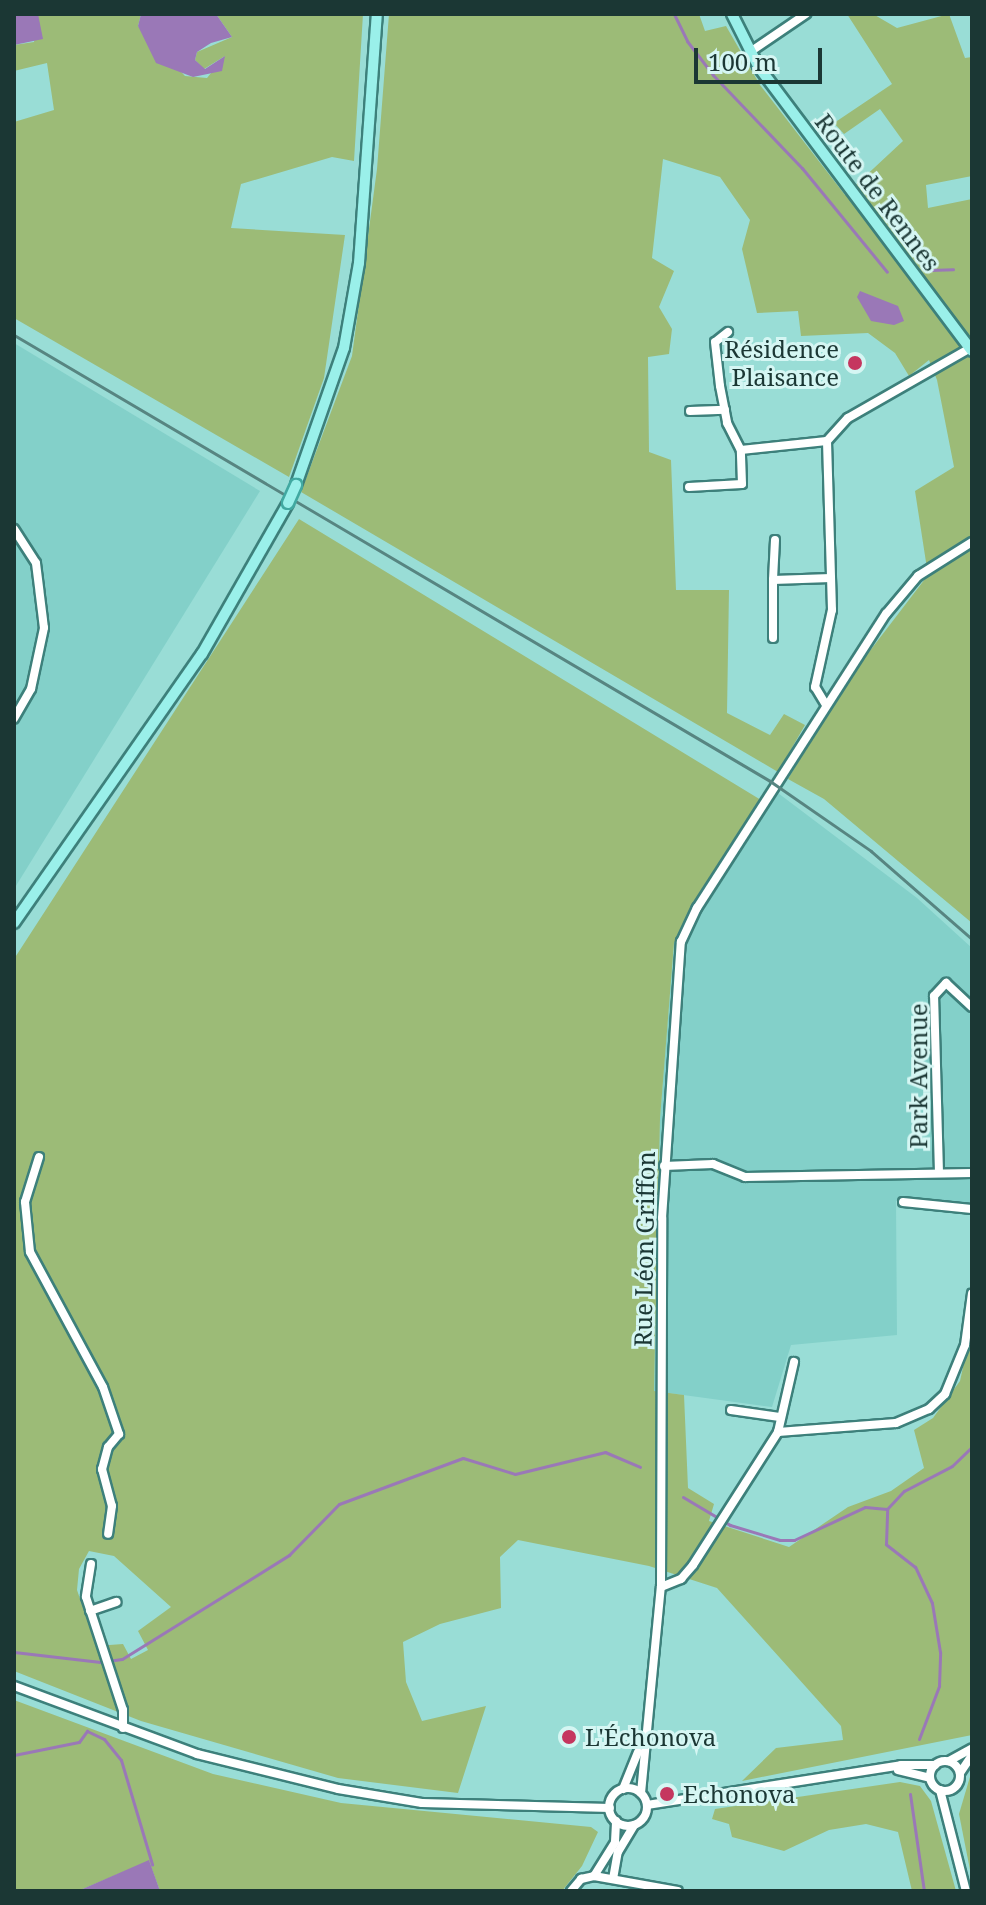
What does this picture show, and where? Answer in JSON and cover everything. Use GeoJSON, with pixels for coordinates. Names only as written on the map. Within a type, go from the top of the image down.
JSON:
{"type":"FeatureCollection","features":[{"type":"Feature","properties":{"kind":"main road"},"geometry":{"type":"LineString","coordinates":[[14,923],[202,654],[296,485],[327,406],[357,277],[377,14]]}},
{"type":"Feature","properties":{"kind":"main road","name":"Route de Rennes"},"geometry":{"type":"LineString","coordinates":[[732,14],[750,52],[971,350]]}},
{"type":"Feature","properties":{"kind":"street"},"geometry":{"type":"LineString","coordinates":[[750,52],[806,14]]}},
{"type":"Feature","properties":{"kind":"street"},"geometry":{"type":"LineString","coordinates":[[689,487],[742,484],[741,450],[733,442],[725,410],[715,342],[728,332]]}},
{"type":"Feature","properties":{"kind":"street"},"geometry":{"type":"LineString","coordinates":[[741,450],[827,441],[848,418],[971,350]]}},
{"type":"Feature","properties":{"kind":"street"},"geometry":{"type":"LineString","coordinates":[[690,411],[725,410]]}},
{"type":"Feature","properties":{"kind":"street"},"geometry":{"type":"LineString","coordinates":[[826,705],[815,687],[830,635],[827,441]]}},
{"type":"Feature","properties":{"kind":"street"},"geometry":{"type":"LineString","coordinates":[[14,529],[36,563],[44,628],[31,689],[14,719]]}},
{"type":"Feature","properties":{"kind":"street"},"geometry":{"type":"LineString","coordinates":[[773,638],[775,540]]}},
{"type":"Feature","properties":{"kind":"street","name":"Rue Léon Griffon"},"geometry":{"type":"LineString","coordinates":[[641,1793],[644,1736],[661,1587],[664,1166],[681,942],[773,789],[901,593],[939,560],[972,542]]}},
{"type":"Feature","properties":{"kind":"street"},"geometry":{"type":"LineString","coordinates":[[773,580],[831,578]]}},
{"type":"Feature","properties":{"kind":"street","name":"Park Avenue"},"geometry":{"type":"LineString","coordinates":[[972,1007],[946,983],[934,996],[939,1173],[972,1173]]}},
{"type":"Feature","properties":{"kind":"street"},"geometry":{"type":"LineString","coordinates":[[39,1157],[25,1202],[30,1252],[103,1387],[119,1434],[108,1447],[102,1469],[112,1506],[108,1534]]}},
{"type":"Feature","properties":{"kind":"street"},"geometry":{"type":"LineString","coordinates":[[664,1166],[713,1164],[745,1177],[939,1173]]}},
{"type":"Feature","properties":{"kind":"street"},"geometry":{"type":"LineString","coordinates":[[903,1202],[972,1209]]}},
{"type":"Feature","properties":{"kind":"street"},"geometry":{"type":"LineString","coordinates":[[778,1432],[896,1423],[929,1409],[956,1373],[972,1293]]}},
{"type":"Feature","properties":{"kind":"street"},"geometry":{"type":"LineString","coordinates":[[661,1587],[681,1579],[778,1432],[794,1362]]}},
{"type":"Feature","properties":{"kind":"street"},"geometry":{"type":"LineString","coordinates":[[731,1410],[779,1417]]}},
{"type":"Feature","properties":{"kind":"street"},"geometry":{"type":"LineString","coordinates":[[91,1564],[85,1580],[90,1611],[110,1667],[123,1728]]}},
{"type":"Feature","properties":{"kind":"street"},"geometry":{"type":"LineString","coordinates":[[90,1611],[116,1602]]}},
{"type":"Feature","properties":{"kind":"street"},"geometry":{"type":"LineString","coordinates":[[14,1686],[123,1728],[260,1772],[422,1803],[610,1808]]}},
{"type":"Feature","properties":{"kind":"street","name":"Rue Léon Griffon"},"geometry":{"type":"LineString","coordinates":[[623,1789],[644,1736]]}},
{"type":"Feature","properties":{"kind":"street"},"geometry":{"type":"LineString","coordinates":[[613,1879],[618,1852],[647,1805],[935,1765],[972,1748]]}},
{"type":"Feature","properties":{"kind":"street"},"geometry":{"type":"LineString","coordinates":[[950,1826],[953,1789],[972,1755]]}},
{"type":"Feature","properties":{"kind":"street"},"geometry":{"type":"LineString","coordinates":[[949,1761],[960,1773]]}},
{"type":"Feature","properties":{"kind":"street"},"geometry":{"type":"LineString","coordinates":[[930,1778],[935,1765]]}},
{"type":"Feature","properties":{"kind":"street"},"geometry":{"type":"LineString","coordinates":[[889,1769],[930,1778],[940,1790],[966,1891]]}},
{"type":"Feature","properties":{"kind":"street"},"geometry":{"type":"LineString","coordinates":[[594,1876],[615,1842],[616,1821],[610,1808],[612,1798],[623,1789],[641,1793],[647,1805]]}},
{"type":"Feature","properties":{"kind":"street"},"geometry":{"type":"LineString","coordinates":[[940,1790],[953,1789]]}},
{"type":"Feature","properties":{"kind":"street"},"geometry":{"type":"LineString","coordinates":[[616,1821],[634,1825]]}},
{"type":"Feature","properties":{"kind":"street"},"geometry":{"type":"LineString","coordinates":[[571,1891],[581,1879],[594,1876],[678,1891]]}},
{"type":"Feature","properties":{"kind":"shaded area"},"geometry":{"type":"Polygon","coordinates":[[[14,14],[38,14],[43,39],[14,45],[14,14]]]}},
{"type":"Feature","properties":{"kind":"shaded area"},"geometry":{"type":"Polygon","coordinates":[[[141,14],[216,14],[232,37],[211,43],[197,52],[195,60],[205,69],[225,56],[222,71],[193,77],[156,63],[138,26],[141,14]]]}},
{"type":"Feature","properties":{"kind":"shaded area"},"geometry":{"type":"Polygon","coordinates":[[[860,291],[898,306],[904,321],[894,325],[871,321],[857,297],[860,291]]]}},
{"type":"Feature","properties":{"kind":"shaded area"},"geometry":{"type":"Polygon","coordinates":[[[14,343],[260,491],[14,889],[14,343]]]}},
{"type":"Feature","properties":{"kind":"shaded area"},"geometry":{"type":"Polygon","coordinates":[[[770,787],[917,898],[972,948],[972,1206],[896,1201],[897,1335],[791,1345],[772,1407],[654,1391],[660,1119],[674,943],[770,787]]]}},
{"type":"Feature","properties":{"kind":"shaded area"},"geometry":{"type":"Polygon","coordinates":[[[149,1860],[160,1891],[78,1891],[94,1884],[149,1860]]]}},
{"type":"Feature","properties":{"kind":"green space"},"geometry":{"type":"Polygon","coordinates":[[[38,14],[141,14],[138,26],[185,76],[207,78],[225,56],[204,69],[195,60],[197,52],[232,37],[216,14],[363,14],[354,161],[332,157],[241,184],[231,228],[345,235],[324,378],[289,477],[14,318],[14,122],[54,110],[47,63],[14,71],[14,45],[34,42],[38,14]]]}},
{"type":"Feature","properties":{"kind":"green space"},"geometry":{"type":"Polygon","coordinates":[[[389,14],[699,14],[705,31],[726,26],[760,85],[845,195],[903,141],[880,109],[844,134],[834,123],[892,84],[847,14],[873,14],[897,28],[949,14],[965,58],[972,57],[972,176],[926,185],[928,208],[972,199],[972,923],[824,799],[788,779],[846,682],[928,575],[915,491],[954,467],[937,380],[929,360],[909,376],[895,353],[868,333],[801,336],[798,311],[757,313],[742,249],[750,220],[720,177],[663,159],[652,258],[674,271],[659,307],[672,329],[669,354],[648,357],[649,452],[671,460],[676,590],[729,590],[727,713],[770,735],[784,714],[805,725],[778,772],[301,492],[352,356],[377,169],[389,14]]]}},
{"type":"Feature","properties":{"kind":"green space"},"geometry":{"type":"Polygon","coordinates":[[[299,519],[761,800],[674,943],[660,1119],[654,1391],[684,1395],[688,1488],[714,1504],[709,1521],[789,1547],[848,1507],[891,1491],[924,1468],[914,1430],[933,1418],[960,1381],[972,1326],[972,1735],[742,1781],[776,1748],[843,1740],[841,1726],[717,1588],[649,1566],[518,1540],[500,1557],[501,1608],[440,1624],[403,1642],[406,1682],[422,1721],[486,1706],[458,1793],[338,1778],[141,1721],[14,1671],[14,959],[299,519]],[[89,1551],[79,1569],[77,1590],[96,1646],[123,1644],[131,1659],[148,1650],[138,1631],[171,1607],[114,1556],[89,1551]]]}},
{"type":"Feature","properties":{"kind":"green space"},"geometry":{"type":"Polygon","coordinates":[[[14,1700],[213,1774],[341,1803],[591,1827],[598,1832],[582,1866],[562,1891],[160,1891],[149,1861],[78,1891],[14,1891],[14,1700]]]}},
{"type":"Feature","properties":{"kind":"green space"},"geometry":{"type":"Polygon","coordinates":[[[972,1770],[972,1880],[959,1814],[972,1770]]]}},
{"type":"Feature","properties":{"kind":"green space"},"geometry":{"type":"Polygon","coordinates":[[[900,1782],[920,1786],[931,1801],[956,1891],[912,1891],[898,1832],[866,1824],[829,1830],[784,1851],[732,1837],[729,1824],[712,1819],[715,1809],[900,1782]]]}},
{"type":"Feature","properties":{"kind":"waterway"},"geometry":{"type":"LineString","coordinates":[[674,14],[687,41],[713,75],[802,168],[887,272]]}},
{"type":"Feature","properties":{"kind":"waterway"},"geometry":{"type":"LineString","coordinates":[[930,270],[953,269]]}},
{"type":"Feature","properties":{"kind":"waterway"},"geometry":{"type":"LineString","coordinates":[[919,1739],[939,1686],[940,1652],[932,1603],[915,1567],[886,1544],[887,1509],[904,1491],[952,1466],[972,1447]]}},
{"type":"Feature","properties":{"kind":"waterway"},"geometry":{"type":"LineString","coordinates":[[14,1652],[100,1662],[122,1659],[289,1555],[339,1504],[463,1458],[515,1474],[605,1452],[640,1467]]}},
{"type":"Feature","properties":{"kind":"waterway"},"geometry":{"type":"LineString","coordinates":[[683,1497],[730,1525],[780,1540],[794,1540],[865,1507],[887,1509]]}},
{"type":"Feature","properties":{"kind":"waterway"},"geometry":{"type":"LineString","coordinates":[[14,1755],[79,1742],[87,1731],[104,1739],[121,1760],[152,1864]]}},
{"type":"Feature","properties":{"kind":"waterway"},"geometry":{"type":"LineString","coordinates":[[910,1794],[924,1891]]}},
{"type":"Feature","properties":{"kind":"railway"},"geometry":{"type":"LineString","coordinates":[[14,335],[770,781],[871,851],[972,939]]}},
{"type":"Feature","properties":{"kind":"place","name":"Résidence Plaisance"},"geometry":{"type":"Point","coordinates":[855,363]}},
{"type":"Feature","properties":{"kind":"place","name":"L'Échonova"},"geometry":{"type":"Point","coordinates":[569,1737]}},
{"type":"Feature","properties":{"kind":"place","name":"Echonova"},"geometry":{"type":"Point","coordinates":[667,1794]}}]}
